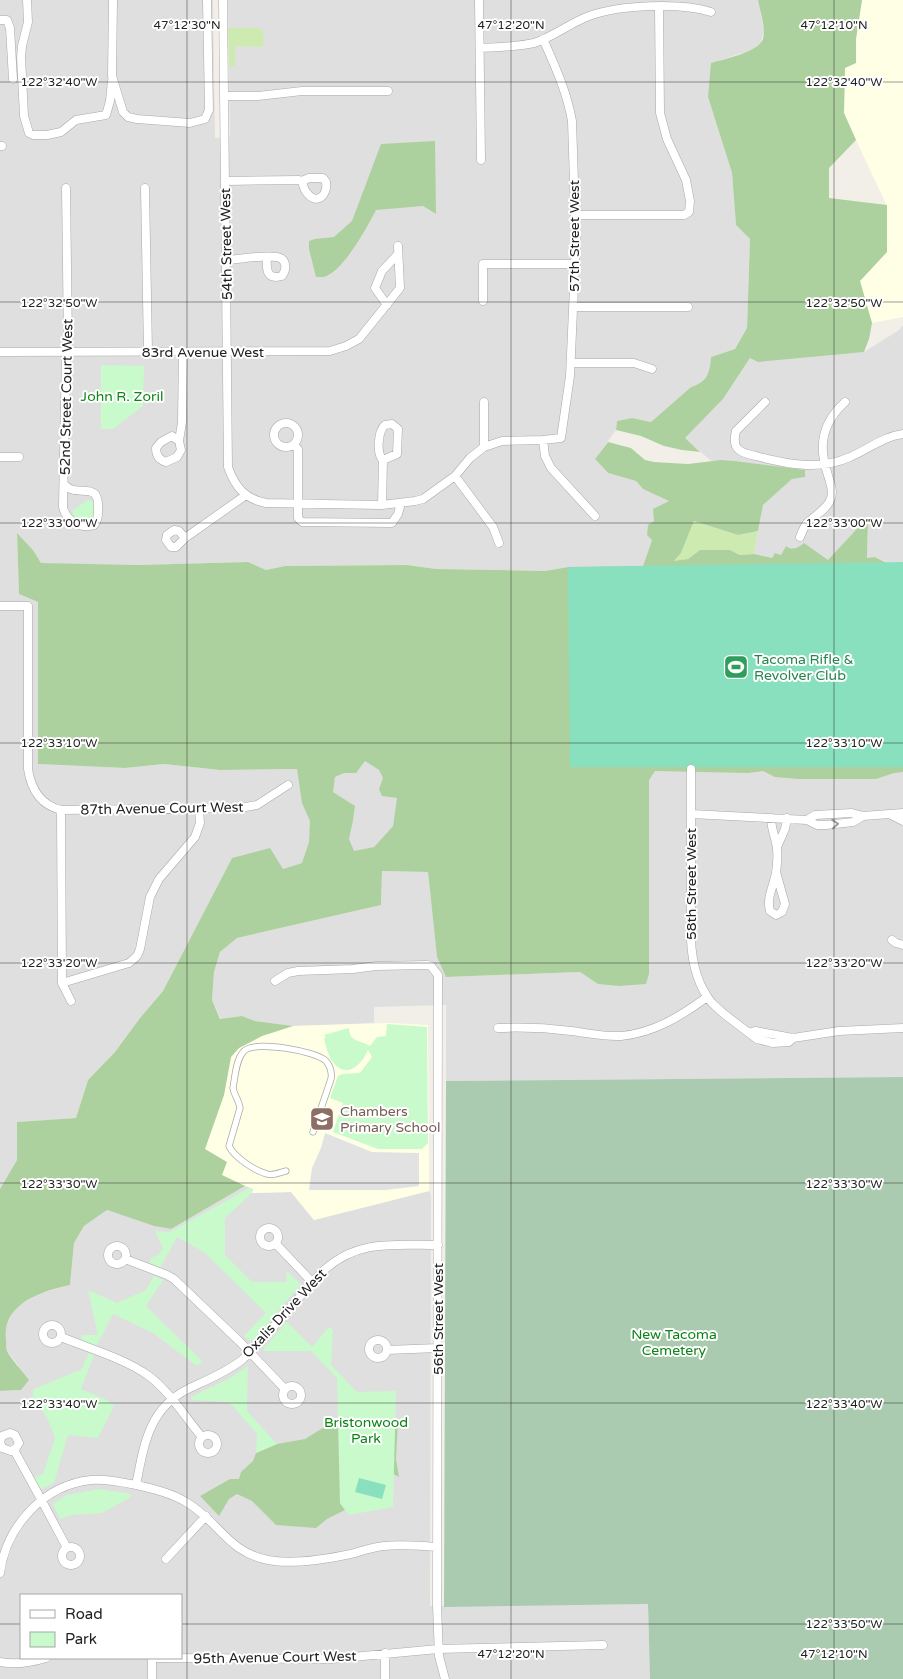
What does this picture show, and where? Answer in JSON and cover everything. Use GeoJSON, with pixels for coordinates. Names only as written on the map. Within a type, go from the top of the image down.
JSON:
{"type":"FeatureCollection","features":[{"type":"Feature","properties":{"kind":"street"},"geometry":{"type":"LineString","coordinates":[[27,0],[28,22],[21,57],[24,116],[29,133],[33,135],[61,132],[76,120],[106,115],[110,101],[112,76],[112,0]]}},
{"type":"Feature","properties":{"kind":"street"},"geometry":{"type":"LineString","coordinates":[[112,76],[124,112],[128,117],[190,123],[205,120],[210,110],[207,0]]}},
{"type":"Feature","properties":{"kind":"street","name":"54th Street West"},"geometry":{"type":"LineString","coordinates":[[224,0],[228,467],[237,486],[246,495]]}},
{"type":"Feature","properties":{"kind":"street"},"geometry":{"type":"LineString","coordinates":[[479,0],[481,160]]}},
{"type":"Feature","properties":{"kind":"street"},"geometry":{"type":"LineString","coordinates":[[575,215],[684,215],[689,212],[690,201],[686,180],[667,139],[660,113],[659,7]]}},
{"type":"Feature","properties":{"kind":"street"},"geometry":{"type":"LineString","coordinates":[[480,48],[522,45],[543,39],[599,13],[624,8],[690,7],[711,12]]}},
{"type":"Feature","properties":{"kind":"street"},"geometry":{"type":"LineString","coordinates":[[4,21],[11,32],[13,79]]}},
{"type":"Feature","properties":{"kind":"street","name":"57th Street West"},"geometry":{"type":"LineString","coordinates":[[542,440],[560,438],[571,363],[576,264],[572,121],[561,80],[543,39]]}},
{"type":"Feature","properties":{"kind":"street"},"geometry":{"type":"LineString","coordinates":[[224,96],[258,96],[302,91],[388,91]]}},
{"type":"Feature","properties":{"kind":"street"},"geometry":{"type":"LineString","coordinates":[[226,181],[299,180],[302,182]]}},
{"type":"Feature","properties":{"kind":"street","name":"52nd Street Court West"},"geometry":{"type":"LineString","coordinates":[[65,485],[71,490],[90,491],[96,494],[99,504],[98,519],[94,525],[81,527],[65,514],[63,507],[65,485],[66,352],[68,343],[66,188]]}},
{"type":"Feature","properties":{"kind":"street"},"geometry":{"type":"LineString","coordinates":[[145,188],[148,352]]}},
{"type":"Feature","properties":{"kind":"street","name":"83rd Avenue West"},"geometry":{"type":"LineString","coordinates":[[0,352],[227,352],[322,351],[338,349],[359,339],[387,305],[400,288],[398,250],[382,271],[375,288],[387,305]]}},
{"type":"Feature","properties":{"kind":"street"},"geometry":{"type":"LineString","coordinates":[[227,260],[267,258]]}},
{"type":"Feature","properties":{"kind":"street"},"geometry":{"type":"LineString","coordinates":[[483,301],[483,264],[576,264]]}},
{"type":"Feature","properties":{"kind":"street"},"geometry":{"type":"LineString","coordinates":[[574,307],[688,307]]}},
{"type":"Feature","properties":{"kind":"street"},"geometry":{"type":"LineString","coordinates":[[179,440],[182,422],[183,352]]}},
{"type":"Feature","properties":{"kind":"street"},"geometry":{"type":"LineString","coordinates":[[571,363],[634,363],[652,369]]}},
{"type":"Feature","properties":{"kind":"street"},"geometry":{"type":"LineString","coordinates":[[484,402],[484,447]]}},
{"type":"Feature","properties":{"kind":"street"},"geometry":{"type":"LineString","coordinates":[[765,402],[736,431],[736,446],[742,453],[796,465],[824,464],[852,456],[886,438],[903,434]]}},
{"type":"Feature","properties":{"kind":"street"},"geometry":{"type":"LineString","coordinates":[[800,537],[805,525],[826,507],[832,498],[832,489],[824,464],[822,442],[826,427],[836,410],[845,402]]}},
{"type":"Feature","properties":{"kind":"street"},"geometry":{"type":"LineString","coordinates":[[382,460],[397,454],[398,429],[392,424],[385,424],[380,430],[379,456],[382,460],[382,505]]}},
{"type":"Feature","properties":{"kind":"street"},"geometry":{"type":"LineString","coordinates":[[186,538],[246,495],[266,503],[382,505],[423,499],[455,476],[470,458],[484,447],[502,441],[542,440],[545,456],[551,468],[595,516]]}},
{"type":"Feature","properties":{"kind":"street"},"geometry":{"type":"LineString","coordinates":[[294,445],[298,449],[298,518],[302,522],[392,523],[395,520],[401,503]]}},
{"type":"Feature","properties":{"kind":"street"},"geometry":{"type":"LineString","coordinates":[[0,457],[19,457]]}},
{"type":"Feature","properties":{"kind":"street"},"geometry":{"type":"LineString","coordinates":[[455,476],[493,527],[499,543]]}},
{"type":"Feature","properties":{"kind":"street"},"geometry":{"type":"LineString","coordinates":[[0,606],[28,606],[29,777],[34,790],[43,801],[53,808],[61,810],[62,983],[71,1001]]}},
{"type":"Feature","properties":{"kind":"street","name":"58th Street West"},"geometry":{"type":"LineString","coordinates":[[691,769],[691,950],[698,978],[707,996],[724,1014],[758,1040],[773,1044],[789,1042],[794,1038],[839,1031],[903,1028]]}},
{"type":"Feature","properties":{"kind":"street","name":"87th Avenue Court West"},"geometry":{"type":"LineString","coordinates":[[61,810],[249,807],[265,800],[288,785]]}},
{"type":"Feature","properties":{"kind":"street"},"geometry":{"type":"LineString","coordinates":[[62,983],[129,963],[137,956],[150,897],[159,879],[194,837],[200,823],[199,809]]}},
{"type":"Feature","properties":{"kind":"street"},"geometry":{"type":"LineString","coordinates":[[691,814],[807,820],[815,815],[852,813],[863,816],[891,815],[903,812]]}},
{"type":"Feature","properties":{"kind":"street"},"geometry":{"type":"LineString","coordinates":[[891,815],[903,821]]}},
{"type":"Feature","properties":{"kind":"street"},"geometry":{"type":"LineString","coordinates":[[772,818],[771,827],[777,847],[776,872],[769,901],[770,911],[776,914],[782,912],[785,908],[776,872]]}},
{"type":"Feature","properties":{"kind":"street"},"geometry":{"type":"LineString","coordinates":[[777,847],[785,829],[787,818]]}},
{"type":"Feature","properties":{"kind":"street"},"geometry":{"type":"LineString","coordinates":[[892,940],[903,945]]}},
{"type":"Feature","properties":{"kind":"street","name":"56th Street West"},"geometry":{"type":"LineString","coordinates":[[275,981],[288,973],[298,971],[427,965],[436,970],[439,978],[437,1547],[438,1649],[445,1679]]}},
{"type":"Feature","properties":{"kind":"street"},"geometry":{"type":"LineString","coordinates":[[498,1028],[535,1028],[597,1035],[623,1035],[649,1030],[668,1022],[686,1012],[707,996]]}},
{"type":"Feature","properties":{"kind":"street"},"geometry":{"type":"LineString","coordinates":[[286,1171],[266,1174],[240,1160],[235,1156],[230,1146],[240,1108],[239,1102],[233,1093],[233,1088],[241,1055],[244,1051],[248,1048],[274,1046],[314,1054],[326,1062],[332,1073],[332,1079],[313,1132]]}},
{"type":"Feature","properties":{"kind":"street"},"geometry":{"type":"LineString","coordinates":[[276,1244],[313,1283]]}},
{"type":"Feature","properties":{"kind":"street","name":"Oxalis Drive West"},"geometry":{"type":"LineString","coordinates":[[136,1485],[146,1438],[158,1414],[172,1399],[225,1372],[250,1352],[333,1263],[359,1249],[381,1245],[438,1245]]}},
{"type":"Feature","properties":{"kind":"street"},"geometry":{"type":"LineString","coordinates":[[125,1259],[166,1274],[174,1279],[250,1352],[285,1389]]}},
{"type":"Feature","properties":{"kind":"street"},"geometry":{"type":"LineString","coordinates":[[60,1337],[140,1370],[160,1386],[202,1437]]}},
{"type":"Feature","properties":{"kind":"street"},"geometry":{"type":"LineString","coordinates":[[387,1350],[438,1348]]}},
{"type":"Feature","properties":{"kind":"street"},"geometry":{"type":"LineString","coordinates":[[13,1433],[18,1440],[18,1446],[14,1450],[4,1450],[0,1442],[4,1434],[13,1433]]}},
{"type":"Feature","properties":{"kind":"street"},"geometry":{"type":"LineString","coordinates":[[14,1450],[67,1548]]}},
{"type":"Feature","properties":{"kind":"street"},"geometry":{"type":"LineString","coordinates":[[0,1573],[5,1552],[22,1520],[42,1500],[62,1488],[83,1481],[106,1480],[136,1485],[160,1490],[178,1497],[206,1516],[240,1550],[252,1556],[271,1561],[320,1559],[384,1546],[437,1547]]}},
{"type":"Feature","properties":{"kind":"street"},"geometry":{"type":"LineString","coordinates":[[166,1559],[206,1516]]}},
{"type":"Feature","properties":{"kind":"street","name":"95th Avenue Court West"},"geometry":{"type":"LineString","coordinates":[[182,1658],[331,1660],[438,1649],[602,1645]]}},
{"type":"Feature","properties":{"kind":"street"},"geometry":{"type":"LineString","coordinates":[[385,1653],[385,1679]]}},
{"type":"Feature","properties":{"kind":"street"},"geometry":{"type":"LineString","coordinates":[[0,1662],[16,1664],[42,1659]]}},
{"type":"Feature","properties":{"kind":"street"},"geometry":{"type":"LineString","coordinates":[[152,1659],[152,1679]]}},
{"type":"Feature","properties":{"kind":"shaded area"},"geometry":{"type":"Polygon","coordinates":[[[0,0],[213,0],[215,138],[230,137],[228,0],[758,0],[764,30],[761,43],[754,49],[712,63],[708,97],[732,173],[736,225],[750,239],[747,328],[735,349],[711,357],[710,373],[651,422],[632,418],[617,421],[616,430],[595,459],[608,473],[636,481],[643,489],[670,501],[654,521],[652,540],[643,566],[568,567],[545,571],[436,569],[407,565],[285,566],[266,570],[248,562],[138,565],[58,564],[41,563],[33,550],[17,533],[19,594],[38,602],[38,764],[124,768],[164,764],[220,770],[298,769],[358,747],[401,777],[393,826],[374,847],[283,869],[232,858],[163,991],[115,1052],[88,1080],[76,1118],[17,1122],[17,1160],[0,1189],[0,0]]]}},
{"type":"Feature","properties":{"kind":"shaded area"},"geometry":{"type":"Polygon","coordinates":[[[862,0],[903,0],[903,317],[872,323],[860,281],[887,252],[887,206],[844,113],[845,68],[856,63],[856,39],[862,0]]]}},
{"type":"Feature","properties":{"kind":"shaded area"},"geometry":{"type":"Polygon","coordinates":[[[903,325],[903,562],[887,562],[875,557],[867,559],[868,521],[865,520],[826,563],[752,564],[763,505],[792,479],[715,464],[684,438],[723,399],[750,358],[864,352],[899,330],[903,325]]]}},
{"type":"Feature","properties":{"kind":"shaded area"},"geometry":{"type":"Polygon","coordinates":[[[656,767],[903,767],[903,1077],[446,1081],[446,1005],[374,1007],[374,1023],[293,1026],[255,1021],[242,1016],[221,1019],[212,1000],[214,972],[220,952],[237,938],[381,905],[382,871],[428,872],[437,957],[446,977],[580,972],[598,984],[643,776],[656,767]]]}},
{"type":"Feature","properties":{"kind":"shaded area","name":"Chambers Primary School"},"geometry":{"type":"Polygon","coordinates":[[[388,1023],[428,1025],[429,1191],[314,1220],[291,1192],[252,1193],[253,1189],[221,1175],[205,1149],[224,1095],[231,1057],[239,1048],[262,1036],[293,1026],[388,1023]]]}},
{"type":"Feature","properties":{"kind":"shaded area"},"geometry":{"type":"Polygon","coordinates":[[[325,1133],[372,1152],[419,1153],[419,1186],[386,1190],[309,1190],[312,1168],[325,1133]]]}},
{"type":"Feature","properties":{"kind":"shaded area"},"geometry":{"type":"Polygon","coordinates":[[[245,1186],[253,1189],[253,1193],[291,1192],[314,1220],[429,1191],[431,1195],[430,1606],[648,1604],[650,1679],[0,1679],[0,1391],[21,1390],[18,1365],[7,1351],[4,1330],[16,1307],[41,1293],[70,1285],[74,1243],[84,1226],[107,1210],[154,1226],[171,1229],[245,1186]]]}},
{"type":"Feature","properties":{"kind":"green space"},"geometry":{"type":"Polygon","coordinates":[[[758,0],[862,0],[856,39],[856,63],[845,68],[844,113],[856,140],[829,168],[829,198],[887,205],[887,252],[860,281],[872,323],[864,352],[758,362],[750,358],[723,399],[685,438],[700,452],[682,450],[664,446],[641,436],[616,430],[617,421],[632,418],[651,422],[691,387],[704,380],[710,368],[711,357],[735,349],[747,328],[750,239],[736,225],[732,173],[708,97],[711,63],[755,48],[763,39],[763,25],[758,0]]]}},
{"type":"Feature","properties":{"kind":"green space"},"geometry":{"type":"Polygon","coordinates":[[[228,28],[260,28],[260,30],[263,30],[264,44],[261,47],[235,46],[235,66],[229,67],[228,28]]]}},
{"type":"Feature","properties":{"kind":"green space"},"geometry":{"type":"Polygon","coordinates":[[[435,141],[436,214],[423,206],[376,210],[354,248],[339,267],[324,277],[316,277],[309,249],[309,241],[334,237],[352,221],[381,144],[435,141]]]}},
{"type":"Feature","properties":{"kind":"green space","name":"John R. Zoril"},"geometry":{"type":"Polygon","coordinates":[[[101,365],[144,366],[143,406],[113,429],[101,429],[101,365]]]}},
{"type":"Feature","properties":{"kind":"green space"},"geometry":{"type":"Polygon","coordinates":[[[608,442],[631,448],[645,460],[654,462],[688,464],[721,460],[805,470],[805,477],[792,479],[763,505],[758,531],[738,535],[694,521],[681,553],[674,561],[688,559],[700,550],[730,550],[740,555],[754,554],[772,558],[775,553],[781,555],[786,546],[795,548],[804,543],[828,560],[865,520],[868,520],[867,558],[875,557],[893,566],[903,735],[903,772],[876,779],[798,779],[775,777],[763,771],[748,773],[655,771],[649,780],[649,974],[646,984],[619,986],[598,984],[580,972],[446,977],[437,957],[428,872],[382,871],[381,905],[237,938],[220,952],[214,972],[212,1000],[220,1019],[242,1016],[255,1021],[293,1026],[262,1036],[239,1048],[231,1057],[224,1095],[205,1149],[227,1162],[222,1175],[245,1186],[171,1229],[154,1226],[107,1210],[84,1226],[74,1243],[70,1285],[47,1291],[26,1301],[10,1317],[6,1328],[7,1351],[29,1380],[21,1390],[0,1391],[0,1189],[17,1160],[17,1122],[76,1118],[88,1080],[115,1052],[163,991],[232,858],[270,848],[283,869],[302,863],[309,842],[310,821],[302,803],[297,769],[220,770],[164,764],[125,768],[38,764],[38,602],[19,594],[17,533],[33,550],[41,563],[138,565],[248,562],[266,570],[285,566],[407,565],[436,569],[545,571],[568,567],[643,566],[652,540],[647,535],[648,525],[654,521],[653,509],[669,501],[643,489],[636,481],[608,473],[595,459],[608,442]],[[365,761],[356,773],[344,773],[335,777],[333,792],[355,806],[349,839],[354,851],[374,847],[393,826],[397,798],[382,796],[379,789],[383,778],[379,770],[365,761]]]}},
{"type":"Feature","properties":{"kind":"green space"},"geometry":{"type":"Polygon","coordinates":[[[88,500],[95,502],[95,518],[90,523],[78,520],[73,516],[73,510],[88,500]]]}},
{"type":"Feature","properties":{"kind":"green space"},"geometry":{"type":"Polygon","coordinates":[[[694,521],[738,535],[758,531],[754,554],[740,555],[730,550],[700,550],[688,559],[673,562],[681,553],[694,521]]]}},
{"type":"Feature","properties":{"kind":"green space","name":"Tacoma Rifle & Revolver Club"},"geometry":{"type":"Polygon","coordinates":[[[903,562],[903,767],[570,767],[568,567],[903,562]]]}},
{"type":"Feature","properties":{"kind":"green space"},"geometry":{"type":"Polygon","coordinates":[[[387,1024],[427,1027],[428,1143],[422,1149],[378,1149],[333,1132],[343,1103],[330,1098],[338,1076],[360,1073],[372,1057],[368,1050],[357,1066],[353,1069],[343,1070],[332,1061],[327,1050],[324,1039],[326,1037],[324,1035],[349,1028],[349,1033],[353,1038],[370,1046],[377,1037],[386,1036],[387,1024]]]}},
{"type":"Feature","properties":{"kind":"green space","name":"New Tacoma Cemetery"},"geometry":{"type":"Polygon","coordinates":[[[903,1077],[903,1679],[650,1679],[648,1604],[444,1607],[446,1081],[903,1077]]]}},
{"type":"Feature","properties":{"kind":"green space"},"geometry":{"type":"Polygon","coordinates":[[[249,1188],[253,1189],[252,1193],[225,1218],[225,1255],[252,1282],[287,1282],[286,1273],[288,1272],[301,1284],[254,1340],[250,1341],[244,1336],[266,1313],[204,1252],[177,1237],[160,1268],[150,1263],[151,1258],[159,1254],[163,1248],[155,1231],[170,1232],[249,1188]]]}},
{"type":"Feature","properties":{"kind":"green space"},"geometry":{"type":"Polygon","coordinates":[[[154,1276],[163,1280],[146,1306],[202,1361],[197,1366],[153,1333],[113,1314],[96,1347],[81,1341],[82,1335],[98,1335],[88,1290],[117,1303],[146,1290],[154,1276]]]}},
{"type":"Feature","properties":{"kind":"green space","name":"Bristonwood Park"},"geometry":{"type":"Polygon","coordinates":[[[287,1322],[312,1347],[329,1327],[333,1330],[331,1365],[357,1392],[396,1391],[393,1507],[349,1515],[340,1503],[337,1378],[311,1351],[264,1351],[264,1348],[287,1322]]]}},
{"type":"Feature","properties":{"kind":"green space"},"geometry":{"type":"Polygon","coordinates":[[[89,1353],[94,1355],[81,1389],[107,1400],[114,1406],[98,1438],[68,1435],[54,1483],[41,1489],[34,1477],[43,1474],[55,1438],[44,1412],[32,1401],[34,1389],[82,1369],[89,1353]]]}},
{"type":"Feature","properties":{"kind":"green space"},"geometry":{"type":"Polygon","coordinates":[[[248,1366],[247,1411],[277,1444],[256,1453],[257,1434],[229,1402],[192,1400],[191,1397],[230,1378],[248,1366]]]}},
{"type":"Feature","properties":{"kind":"green space"},"geometry":{"type":"Polygon","coordinates":[[[348,1418],[384,1427],[398,1421],[396,1459],[399,1477],[383,1468],[340,1503],[345,1510],[327,1519],[316,1528],[276,1525],[252,1501],[237,1494],[229,1499],[219,1516],[200,1496],[230,1479],[239,1479],[241,1472],[253,1461],[256,1453],[277,1444],[305,1439],[331,1423],[348,1418]]]}},
{"type":"Feature","properties":{"kind":"green space"},"geometry":{"type":"Polygon","coordinates":[[[359,1478],[386,1485],[382,1499],[355,1492],[359,1478]]]}},
{"type":"Feature","properties":{"kind":"green space"},"geometry":{"type":"Polygon","coordinates":[[[99,1489],[131,1494],[131,1497],[102,1513],[71,1515],[60,1519],[53,1504],[67,1495],[99,1489]]]}},
{"type":"Feature","properties":{"kind":"place","name":"Tacoma Rifle & Revolver Club"},"geometry":{"type":"Point","coordinates":[736,667]}},
{"type":"Feature","properties":{"kind":"place","name":"Chambers Primary School"},"geometry":{"type":"Point","coordinates":[322,1119]}}]}
